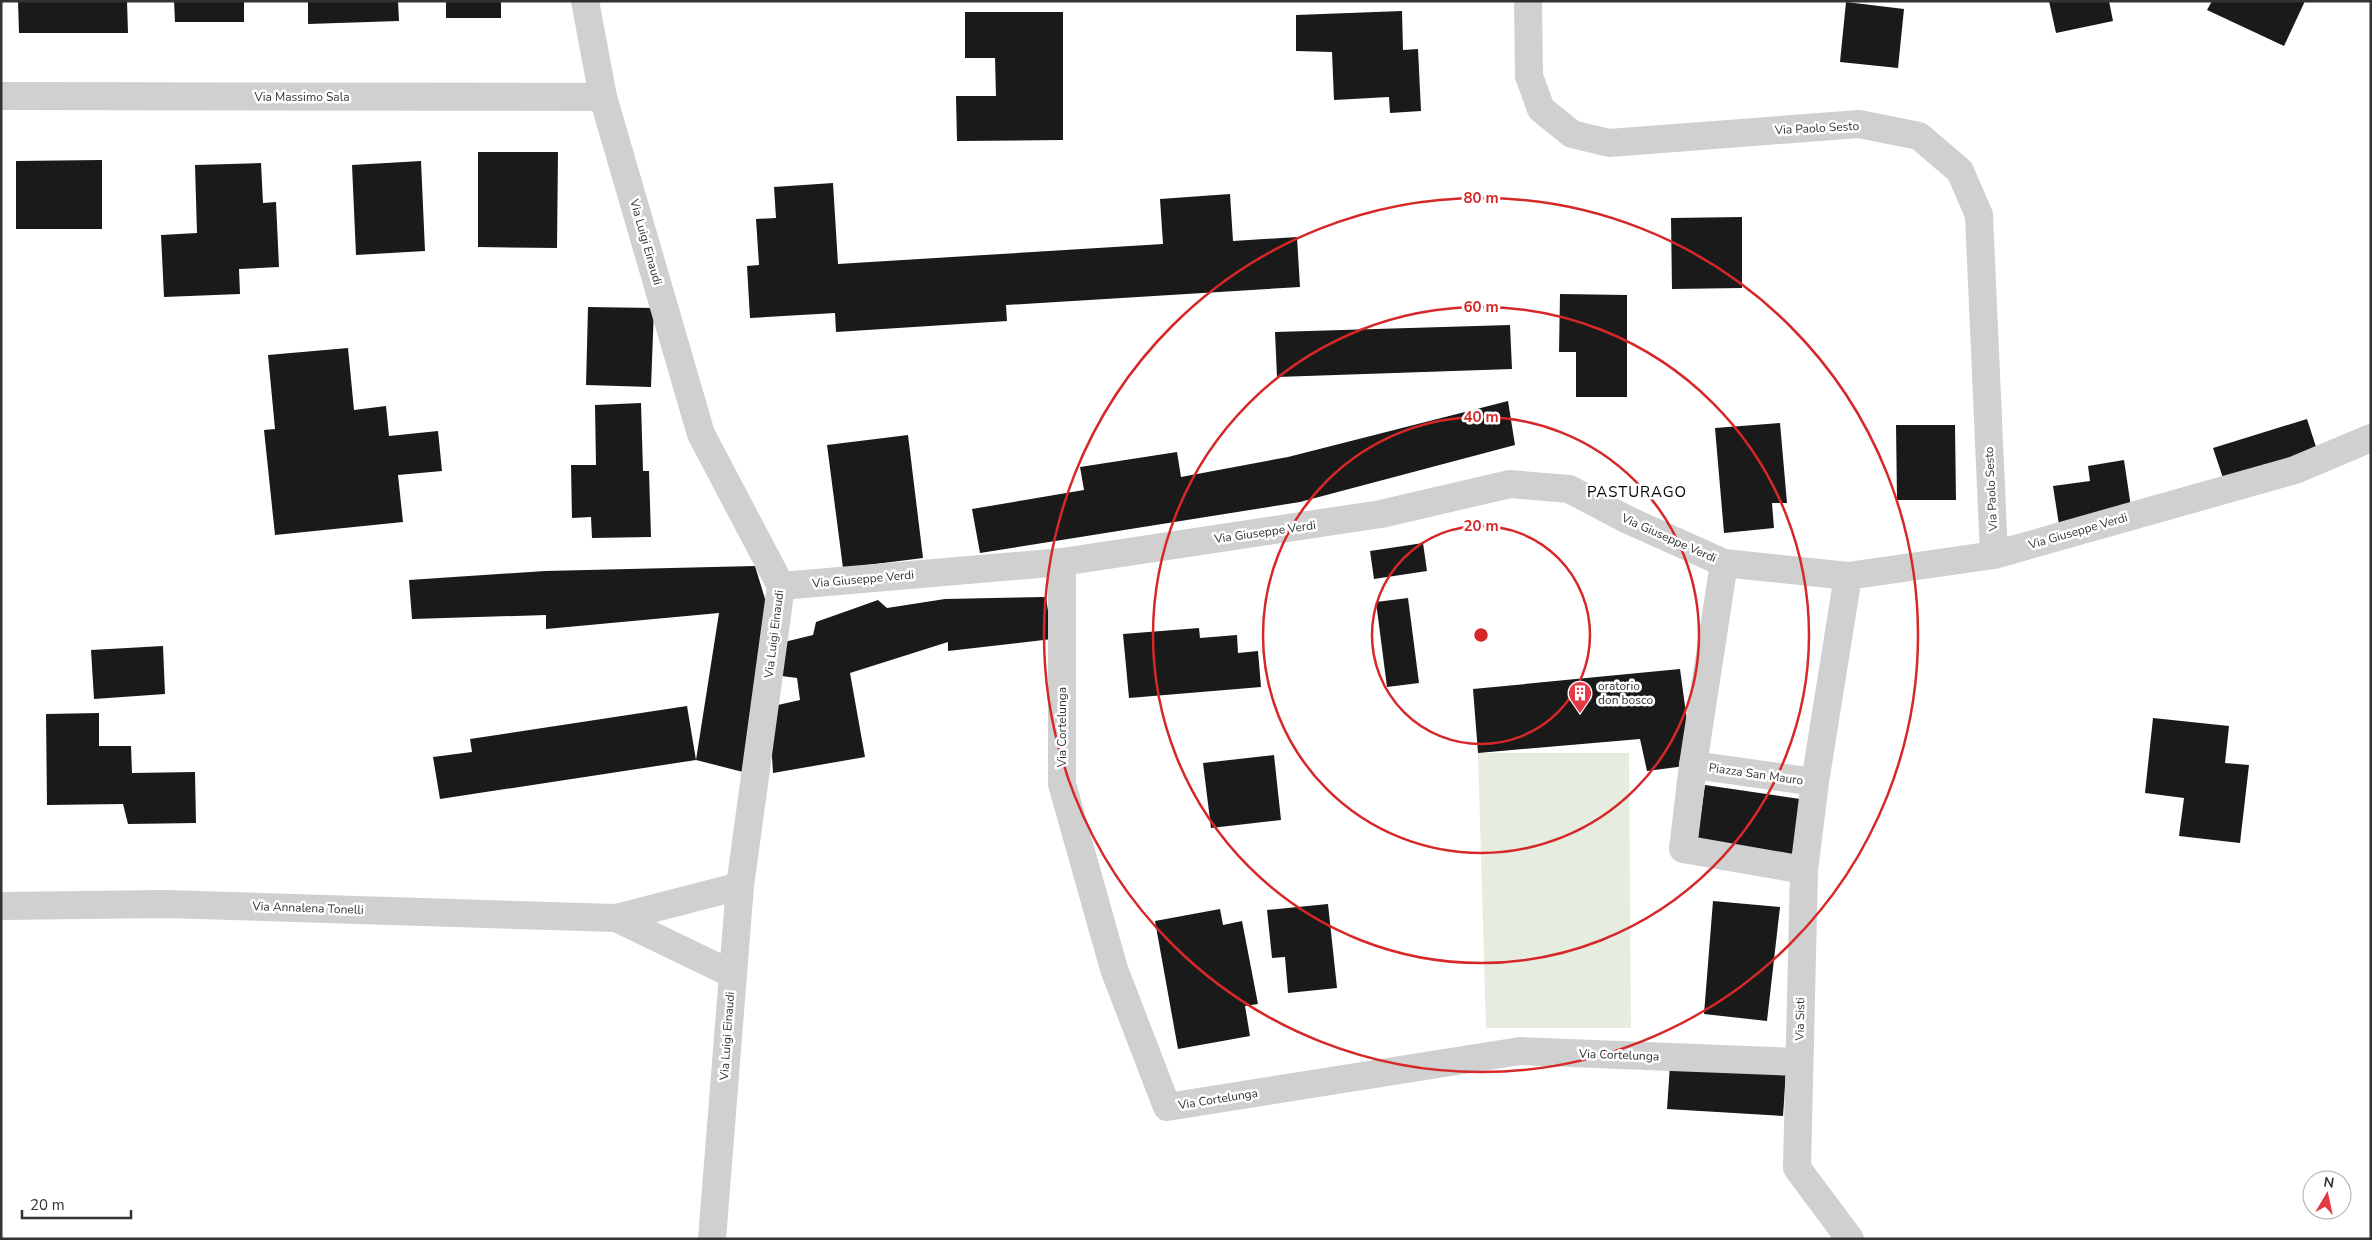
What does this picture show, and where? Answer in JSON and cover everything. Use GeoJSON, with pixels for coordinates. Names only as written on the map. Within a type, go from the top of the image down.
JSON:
{"type":"FeatureCollection","features":[{"type":"Feature","properties":{"kind":"street","name":"Via Luigi Einaudi"},"geometry":{"type":"LineString","coordinates":[[586,1],[603,97],[701,434],[781,586],[740,886],[712,1239]]}},
{"type":"Feature","properties":{"kind":"street","name":"Via Paolo Sesto"},"geometry":{"type":"LineString","coordinates":[[1528,1],[1529,76],[1542,109],[1572,134],[1609,143],[1859,124],[1919,136],[1960,171],[1979,215],[1994,555]]}},
{"type":"Feature","properties":{"kind":"street","name":"Via Massimo Sala"},"geometry":{"type":"LineString","coordinates":[[1,96],[603,97]]}},
{"type":"Feature","properties":{"kind":"street","name":"Via Giuseppe Verdi"},"geometry":{"type":"LineString","coordinates":[[781,586],[1062,562],[1380,514],[1510,484],[1569,489],[1628,520],[1724,563],[1848,576],[1994,555],[2296,470],[2371,438]]}},
{"type":"Feature","properties":{"kind":"street","name":"Via Cortelunga"},"geometry":{"type":"LineString","coordinates":[[1062,562],[1062,784],[1114,969],[1166,1108],[1520,1051],[1799,1062]]}},
{"type":"Feature","properties":{"kind":"street","name":"Piazza San Mauro"},"geometry":{"type":"LineString","coordinates":[[1724,563],[1693,766],[1815,782],[1848,576]]}},
{"type":"Feature","properties":{"kind":"street"},"geometry":{"type":"LineString","coordinates":[[1693,766],[1683,849],[1804,870]]}},
{"type":"Feature","properties":{"kind":"street","name":"Via Sisti"},"geometry":{"type":"LineString","coordinates":[[1815,782],[1804,870],[1797,1168],[1850,1239]]}},
{"type":"Feature","properties":{"kind":"street","name":"Via Annalena Tonelli"},"geometry":{"type":"LineString","coordinates":[[1,906],[166,904],[616,918],[740,886]]}},
{"type":"Feature","properties":{"kind":"street","name":"Via Annalena Tonelli"},"geometry":{"type":"LineString","coordinates":[[616,918],[732,974]]}},
{"type":"Feature","properties":{"kind":"shaded area"},"geometry":{"type":"Polygon","coordinates":[[[1478,753],[1629,753],[1631,1028],[1486,1028],[1478,753]]]}},
{"type":"Feature","properties":{"kind":"building"},"geometry":{"type":"Polygon","coordinates":[[[18,1],[127,1],[128,33],[19,33],[18,1]]]}},
{"type":"Feature","properties":{"kind":"building"},"geometry":{"type":"Polygon","coordinates":[[[174,1],[244,1],[244,22],[175,22],[174,1]]]}},
{"type":"Feature","properties":{"kind":"building"},"geometry":{"type":"Polygon","coordinates":[[[308,1],[398,1],[399,21],[308,24],[308,1]]]}},
{"type":"Feature","properties":{"kind":"building"},"geometry":{"type":"Polygon","coordinates":[[[446,1],[501,1],[501,18],[446,18],[446,1]]]}},
{"type":"Feature","properties":{"kind":"building"},"geometry":{"type":"Polygon","coordinates":[[[2049,1],[2109,1],[2113,21],[2056,33],[2049,1]]]}},
{"type":"Feature","properties":{"kind":"building"},"geometry":{"type":"Polygon","coordinates":[[[2212,1],[2305,1],[2284,46],[2207,10],[2212,1]]]}},
{"type":"Feature","properties":{"kind":"building"},"geometry":{"type":"Polygon","coordinates":[[[1846,2],[1904,9],[1898,68],[1840,62],[1846,2]]]}},
{"type":"Feature","properties":{"kind":"building"},"geometry":{"type":"Polygon","coordinates":[[[1402,11],[1403,50],[1418,49],[1421,111],[1390,113],[1389,97],[1334,100],[1332,52],[1296,51],[1296,15],[1402,11]]]}},
{"type":"Feature","properties":{"kind":"building"},"geometry":{"type":"Polygon","coordinates":[[[965,12],[1063,12],[1063,140],[957,141],[956,96],[996,96],[995,58],[965,58],[965,12]]]}},
{"type":"Feature","properties":{"kind":"building"},"geometry":{"type":"Polygon","coordinates":[[[478,152],[558,152],[557,248],[478,247],[478,152]]]}},
{"type":"Feature","properties":{"kind":"building"},"geometry":{"type":"Polygon","coordinates":[[[102,160],[102,229],[16,229],[16,161],[102,160]]]}},
{"type":"Feature","properties":{"kind":"building"},"geometry":{"type":"Polygon","coordinates":[[[421,161],[425,251],[356,255],[352,165],[421,161]]]}},
{"type":"Feature","properties":{"kind":"building"},"geometry":{"type":"Polygon","coordinates":[[[261,163],[263,203],[276,202],[279,267],[239,269],[240,294],[164,297],[161,235],[197,233],[195,165],[261,163]]]}},
{"type":"Feature","properties":{"kind":"building"},"geometry":{"type":"Polygon","coordinates":[[[833,183],[838,264],[1163,244],[1160,199],[1230,194],[1233,241],[1297,237],[1300,287],[1006,305],[1007,321],[836,332],[835,313],[750,318],[747,266],[759,265],[756,219],[776,218],[774,187],[833,183]]]}},
{"type":"Feature","properties":{"kind":"building"},"geometry":{"type":"Polygon","coordinates":[[[1742,217],[1742,288],[1672,289],[1671,218],[1742,217]]]}},
{"type":"Feature","properties":{"kind":"building"},"geometry":{"type":"Polygon","coordinates":[[[1560,294],[1627,295],[1627,397],[1576,397],[1576,352],[1559,352],[1560,294]]]}},
{"type":"Feature","properties":{"kind":"building"},"geometry":{"type":"Polygon","coordinates":[[[588,307],[654,308],[651,387],[586,385],[588,307]]]}},
{"type":"Feature","properties":{"kind":"building"},"geometry":{"type":"Polygon","coordinates":[[[1510,325],[1512,369],[1277,377],[1275,332],[1510,325]]]}},
{"type":"Feature","properties":{"kind":"building"},"geometry":{"type":"Polygon","coordinates":[[[348,348],[354,410],[386,406],[389,436],[438,431],[442,471],[398,475],[403,522],[275,535],[264,430],[275,429],[268,355],[348,348]]]}},
{"type":"Feature","properties":{"kind":"building"},"geometry":{"type":"Polygon","coordinates":[[[1508,401],[1515,445],[1300,502],[980,553],[972,509],[1084,490],[1080,467],[1177,452],[1181,477],[1288,457],[1508,401]]]}},
{"type":"Feature","properties":{"kind":"building"},"geometry":{"type":"Polygon","coordinates":[[[641,403],[643,471],[649,471],[651,537],[592,538],[591,517],[572,518],[571,465],[596,465],[595,405],[641,403]]]}},
{"type":"Feature","properties":{"kind":"building"},"geometry":{"type":"Polygon","coordinates":[[[2307,419],[2318,453],[2224,481],[2213,448],[2307,419]]]}},
{"type":"Feature","properties":{"kind":"building"},"geometry":{"type":"Polygon","coordinates":[[[1780,423],[1787,503],[1772,503],[1774,528],[1724,533],[1715,428],[1780,423]]]}},
{"type":"Feature","properties":{"kind":"building"},"geometry":{"type":"Polygon","coordinates":[[[1896,425],[1955,425],[1956,500],[1897,500],[1896,425]]]}},
{"type":"Feature","properties":{"kind":"building"},"geometry":{"type":"Polygon","coordinates":[[[908,435],[923,558],[843,568],[827,445],[908,435]]]}},
{"type":"Feature","properties":{"kind":"building"},"geometry":{"type":"Polygon","coordinates":[[[2124,460],[2132,514],[2059,525],[2053,486],[2090,481],[2088,466],[2124,460]]]}},
{"type":"Feature","properties":{"kind":"building"},"geometry":{"type":"Polygon","coordinates":[[[1423,543],[1427,571],[1374,579],[1370,551],[1423,543]]]}},
{"type":"Feature","properties":{"kind":"building"},"geometry":{"type":"Polygon","coordinates":[[[755,566],[766,602],[743,772],[696,760],[719,613],[546,629],[546,615],[412,619],[409,580],[545,571],[755,566]]]}},
{"type":"Feature","properties":{"kind":"building"},"geometry":{"type":"Polygon","coordinates":[[[1046,597],[1052,639],[948,651],[948,642],[850,673],[865,757],[773,773],[769,707],[800,700],[797,678],[774,675],[776,644],[813,635],[816,622],[878,600],[887,608],[945,599],[1046,597]]]}},
{"type":"Feature","properties":{"kind":"building"},"geometry":{"type":"Polygon","coordinates":[[[1408,598],[1419,683],[1387,687],[1376,602],[1408,598]]]}},
{"type":"Feature","properties":{"kind":"building"},"geometry":{"type":"Polygon","coordinates":[[[1199,628],[1200,638],[1237,635],[1238,653],[1258,651],[1261,687],[1129,698],[1123,634],[1199,628]]]}},
{"type":"Feature","properties":{"kind":"building"},"geometry":{"type":"Polygon","coordinates":[[[163,646],[165,694],[94,699],[91,650],[163,646]]]}},
{"type":"Feature","properties":{"kind":"building","name":"oratorio don bosco"},"geometry":{"type":"Polygon","coordinates":[[[1680,669],[1693,765],[1647,771],[1640,739],[1478,753],[1473,689],[1680,669]]]}},
{"type":"Feature","properties":{"kind":"building"},"geometry":{"type":"Polygon","coordinates":[[[687,706],[696,760],[440,799],[433,757],[472,752],[470,739],[687,706]]]}},
{"type":"Feature","properties":{"kind":"building"},"geometry":{"type":"Polygon","coordinates":[[[99,713],[99,746],[131,746],[132,773],[195,772],[196,823],[128,824],[123,804],[47,805],[46,714],[99,713]]]}},
{"type":"Feature","properties":{"kind":"building"},"geometry":{"type":"Polygon","coordinates":[[[2153,718],[2229,726],[2225,763],[2249,765],[2240,843],[2179,836],[2184,798],[2145,793],[2153,718]]]}},
{"type":"Feature","properties":{"kind":"building"},"geometry":{"type":"Polygon","coordinates":[[[1274,755],[1281,820],[1211,828],[1203,763],[1274,755]]]}},
{"type":"Feature","properties":{"kind":"building"},"geometry":{"type":"Polygon","coordinates":[[[1705,785],[1800,799],[1793,859],[1697,842],[1705,785]]]}},
{"type":"Feature","properties":{"kind":"building"},"geometry":{"type":"Polygon","coordinates":[[[1713,901],[1780,907],[1767,1021],[1704,1014],[1713,901]]]}},
{"type":"Feature","properties":{"kind":"building"},"geometry":{"type":"Polygon","coordinates":[[[1328,904],[1337,988],[1288,993],[1285,957],[1272,958],[1267,910],[1328,904]]]}},
{"type":"Feature","properties":{"kind":"building"},"geometry":{"type":"Polygon","coordinates":[[[1220,909],[1223,925],[1242,921],[1258,1004],[1245,1006],[1250,1036],[1178,1049],[1155,921],[1220,909]]]}},
{"type":"Feature","properties":{"kind":"building"},"geometry":{"type":"Polygon","coordinates":[[[1670,1065],[1786,1072],[1783,1116],[1667,1109],[1670,1065]]]}},
{"type":"Feature","properties":{"kind":"place","name":"oratorio don bosco"},"geometry":{"type":"Point","coordinates":[1580,714]}},
{"type":"Feature","properties":{"kind":"district","name":"PASTURAGO"},"geometry":{"type":"Point","coordinates":[1637,492]}}]}
